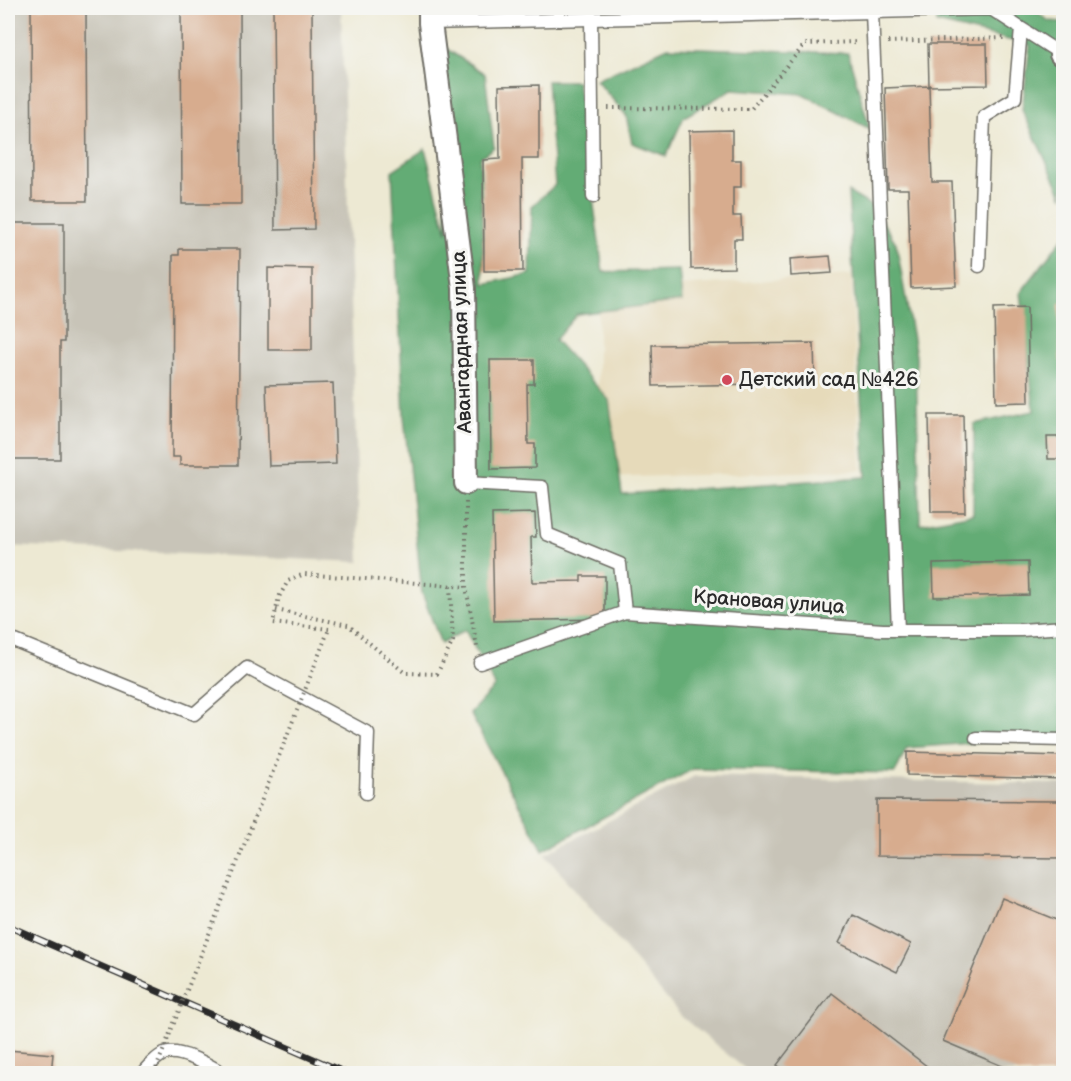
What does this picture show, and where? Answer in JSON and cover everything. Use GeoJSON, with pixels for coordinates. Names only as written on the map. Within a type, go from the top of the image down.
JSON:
{"type":"FeatureCollection","features":[{"type":"Feature","properties":{"kind":"street","name":"Авангардная улица"},"geometry":{"type":"LineString","coordinates":[[430,15],[464,288],[466,483]]}},
{"type":"Feature","properties":{"kind":"lane"},"geometry":{"type":"LineString","coordinates":[[430,15],[559,14],[591,19],[991,9],[1021,33],[1062,54]]}},
{"type":"Feature","properties":{"kind":"lane"},"geometry":{"type":"LineString","coordinates":[[872,12],[898,630]]}},
{"type":"Feature","properties":{"kind":"lane"},"geometry":{"type":"LineString","coordinates":[[591,19],[593,197]]}},
{"type":"Feature","properties":{"kind":"lane"},"geometry":{"type":"LineString","coordinates":[[979,266],[984,117],[1015,98],[1021,33]]}},
{"type":"Feature","properties":{"kind":"lane"},"geometry":{"type":"LineString","coordinates":[[466,483],[542,487],[547,534],[620,564],[625,612]]}},
{"type":"Feature","properties":{"kind":"lane","name":"Крановая улица"},"geometry":{"type":"LineString","coordinates":[[480,663],[625,612],[883,630],[1021,630],[1064,627]]}},
{"type":"Feature","properties":{"kind":"lane"},"geometry":{"type":"LineString","coordinates":[[8,638],[194,714],[247,668],[368,733],[366,793]]}},
{"type":"Feature","properties":{"kind":"lane"},"geometry":{"type":"LineString","coordinates":[[976,738],[1064,740]]}},
{"type":"Feature","properties":{"kind":"lane"},"geometry":{"type":"LineString","coordinates":[[142,1074],[164,1053],[194,1057],[224,1074]]}},
{"type":"Feature","properties":{"kind":"path"},"geometry":{"type":"LineString","coordinates":[[592,108],[751,109],[805,44],[1021,33]]}},
{"type":"Feature","properties":{"kind":"path"},"geometry":{"type":"LineString","coordinates":[[466,483],[466,587],[480,663]]}},
{"type":"Feature","properties":{"kind":"path"},"geometry":{"type":"LineString","coordinates":[[154,1074],[329,629],[273,623],[279,597],[288,581],[304,574],[466,587]]}},
{"type":"Feature","properties":{"kind":"path"},"geometry":{"type":"LineString","coordinates":[[276,610],[348,625],[405,673],[437,674],[453,641],[450,586]]}},
{"type":"Feature","properties":{"kind":"shaded area"},"geometry":{"type":"Polygon","coordinates":[[[8,8],[341,8],[360,562],[8,546],[8,8]]]}},
{"type":"Feature","properties":{"kind":"shaded area","name":"Детский сад №426"},"geometry":{"type":"Polygon","coordinates":[[[851,275],[861,470],[598,478],[598,291],[851,275]]]}},
{"type":"Feature","properties":{"kind":"shaded area"},"geometry":{"type":"Polygon","coordinates":[[[695,776],[1063,784],[1063,1073],[750,1073],[682,1017],[545,854],[695,776]]]}},
{"type":"Feature","properties":{"kind":"green space"},"geometry":{"type":"Polygon","coordinates":[[[935,8],[1032,8],[1049,21],[1063,22],[1063,197],[1022,110],[1030,45],[937,23],[935,8]]]}},
{"type":"Feature","properties":{"kind":"green space"},"geometry":{"type":"Polygon","coordinates":[[[442,46],[485,74],[494,147],[480,158],[484,284],[530,274],[532,206],[555,185],[547,81],[577,81],[603,272],[679,270],[682,301],[577,314],[555,340],[609,400],[622,494],[866,477],[848,192],[872,206],[896,243],[916,356],[920,524],[973,514],[974,424],[1034,411],[1021,292],[1063,238],[1063,736],[907,748],[895,773],[693,769],[543,850],[470,713],[495,686],[465,630],[441,644],[422,593],[404,417],[392,171],[425,149],[447,233],[442,46]]]}},
{"type":"Feature","properties":{"kind":"green space"},"geometry":{"type":"Polygon","coordinates":[[[668,47],[848,53],[870,129],[803,94],[732,89],[684,117],[666,156],[632,143],[626,115],[596,80],[668,47]]]}},
{"type":"Feature","properties":{"kind":"building"},"geometry":{"type":"Polygon","coordinates":[[[31,8],[86,8],[87,201],[32,201],[31,8]]]}},
{"type":"Feature","properties":{"kind":"building"},"geometry":{"type":"Polygon","coordinates":[[[181,8],[240,8],[241,204],[182,204],[181,8]]]}},
{"type":"Feature","properties":{"kind":"building"},"geometry":{"type":"Polygon","coordinates":[[[273,8],[312,8],[314,229],[275,230],[273,8]]]}},
{"type":"Feature","properties":{"kind":"building"},"geometry":{"type":"Polygon","coordinates":[[[928,44],[987,44],[988,85],[929,86],[928,44]]]}},
{"type":"Feature","properties":{"kind":"building"},"geometry":{"type":"Polygon","coordinates":[[[539,85],[539,159],[522,159],[523,271],[484,271],[483,160],[500,159],[499,86],[539,85]]]}},
{"type":"Feature","properties":{"kind":"building"},"geometry":{"type":"Polygon","coordinates":[[[929,86],[932,182],[952,182],[956,286],[911,288],[908,189],[888,189],[885,88],[929,86]]]}},
{"type":"Feature","properties":{"kind":"building"},"geometry":{"type":"Polygon","coordinates":[[[732,130],[732,160],[741,160],[741,187],[733,187],[733,216],[741,216],[742,239],[734,239],[734,268],[691,269],[689,131],[732,130]]]}},
{"type":"Feature","properties":{"kind":"building"},"geometry":{"type":"Polygon","coordinates":[[[8,223],[64,223],[64,342],[60,342],[60,459],[8,459],[8,223]]]}},
{"type":"Feature","properties":{"kind":"building"},"geometry":{"type":"Polygon","coordinates":[[[179,249],[240,249],[238,465],[180,465],[180,457],[172,457],[173,255],[179,255],[179,249]]]}},
{"type":"Feature","properties":{"kind":"building"},"geometry":{"type":"Polygon","coordinates":[[[830,256],[832,273],[791,276],[790,259],[830,256]]]}},
{"type":"Feature","properties":{"kind":"building"},"geometry":{"type":"Polygon","coordinates":[[[268,268],[312,269],[312,350],[268,350],[268,268]]]}},
{"type":"Feature","properties":{"kind":"building"},"geometry":{"type":"Polygon","coordinates":[[[1059,303],[1064,303],[1064,361],[1060,361],[1059,303]]]}},
{"type":"Feature","properties":{"kind":"building"},"geometry":{"type":"Polygon","coordinates":[[[1027,307],[1029,402],[996,403],[994,308],[1027,307]]]}},
{"type":"Feature","properties":{"kind":"building"},"geometry":{"type":"Polygon","coordinates":[[[814,343],[815,383],[653,386],[652,345],[814,343]]]}},
{"type":"Feature","properties":{"kind":"building"},"geometry":{"type":"Polygon","coordinates":[[[490,360],[534,360],[534,384],[527,384],[528,444],[535,444],[535,468],[491,469],[490,360]]]}},
{"type":"Feature","properties":{"kind":"building"},"geometry":{"type":"Polygon","coordinates":[[[333,383],[336,464],[269,466],[266,385],[333,383]]]}},
{"type":"Feature","properties":{"kind":"building"},"geometry":{"type":"Polygon","coordinates":[[[929,415],[963,415],[965,512],[931,512],[929,415]]]}},
{"type":"Feature","properties":{"kind":"building"},"geometry":{"type":"Polygon","coordinates":[[[1047,437],[1064,437],[1064,459],[1048,459],[1047,437]]]}},
{"type":"Feature","properties":{"kind":"building"},"geometry":{"type":"Polygon","coordinates":[[[535,513],[536,537],[531,537],[532,582],[581,581],[581,576],[605,576],[605,619],[494,621],[492,514],[535,513]]]}},
{"type":"Feature","properties":{"kind":"building"},"geometry":{"type":"Polygon","coordinates":[[[1028,562],[1029,595],[934,597],[933,564],[1028,562]]]}},
{"type":"Feature","properties":{"kind":"building"},"geometry":{"type":"Polygon","coordinates":[[[907,752],[1064,756],[1064,779],[907,775],[907,752]]]}},
{"type":"Feature","properties":{"kind":"building"},"geometry":{"type":"Polygon","coordinates":[[[877,800],[1064,801],[1064,858],[877,856],[877,800]]]}},
{"type":"Feature","properties":{"kind":"building"},"geometry":{"type":"Polygon","coordinates":[[[1002,898],[1064,923],[1064,1066],[1060,1074],[1021,1074],[943,1041],[1002,898]]]}},
{"type":"Feature","properties":{"kind":"building"},"geometry":{"type":"Polygon","coordinates":[[[853,915],[911,944],[897,972],[839,943],[853,915]]]}},
{"type":"Feature","properties":{"kind":"building"},"geometry":{"type":"Polygon","coordinates":[[[832,993],[937,1074],[789,1074],[777,1065],[832,993]]]}},
{"type":"Feature","properties":{"kind":"building"},"geometry":{"type":"Polygon","coordinates":[[[8,1050],[53,1054],[51,1074],[8,1074],[8,1050]]]}},
{"type":"Feature","properties":{"kind":"railway"},"geometry":{"type":"LineString","coordinates":[[8,926],[348,1074]]}},
{"type":"Feature","properties":{"kind":"place","name":"Детский сад №426"},"geometry":{"type":"Point","coordinates":[727,380]}}]}
